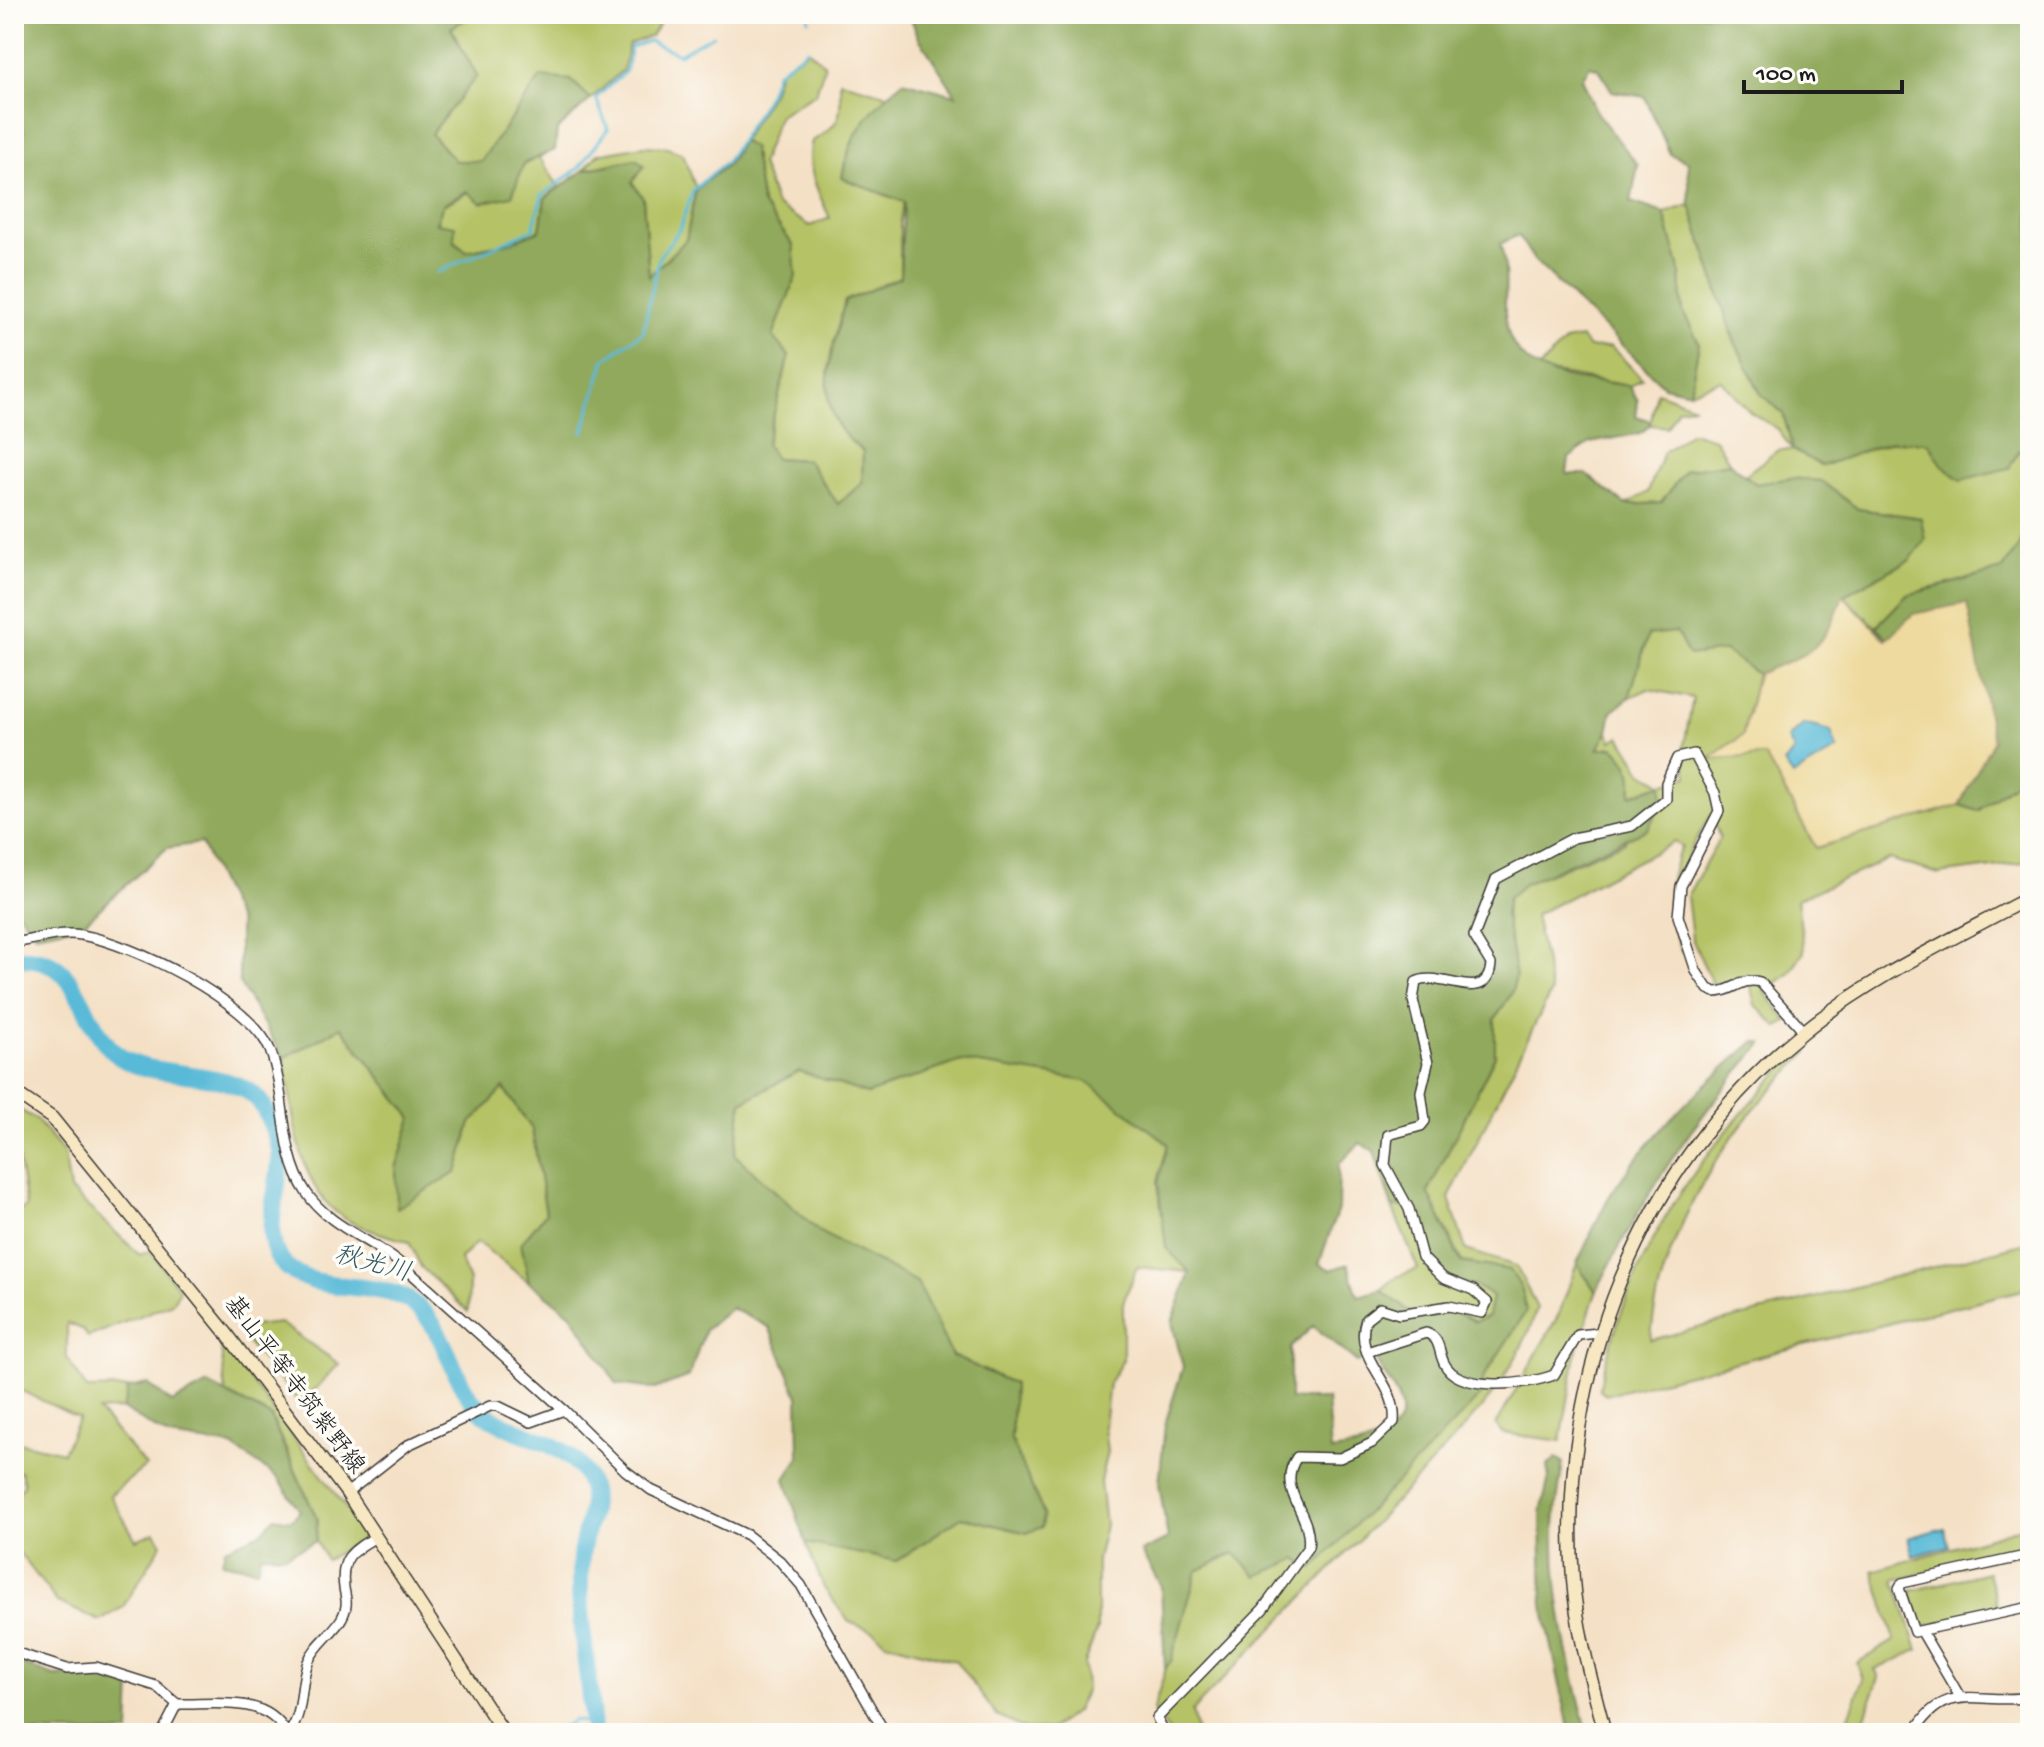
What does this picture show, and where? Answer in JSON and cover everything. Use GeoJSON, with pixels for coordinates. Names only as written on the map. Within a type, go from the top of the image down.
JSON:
{"type":"FeatureCollection","features":[{"type":"Feature","properties":{"kind":"street"},"geometry":{"type":"LineString","coordinates":[[1165,1733],[1157,1718],[1263,1609],[1308,1547],[1310,1535],[1290,1484],[1290,1467],[1297,1457],[1340,1458],[1372,1443],[1394,1422],[1395,1409],[1362,1345],[1361,1334],[1366,1319],[1380,1308],[1412,1314],[1449,1306],[1476,1314],[1482,1313],[1487,1302],[1473,1290],[1443,1278],[1422,1257],[1409,1209],[1385,1165],[1385,1140],[1388,1135],[1421,1126],[1425,1121],[1421,1092],[1428,1063],[1413,1000],[1416,982],[1431,977],[1477,987],[1486,980],[1491,964],[1474,936],[1496,879],[1573,838],[1618,829],[1642,820],[1666,799],[1666,783],[1677,758],[1694,754],[1715,793],[1719,811],[1681,886],[1678,916],[1691,958],[1702,982],[1715,992],[1728,991],[1747,980],[1760,982],[1804,1031]]}},
{"type":"Feature","properties":{"kind":"street"},"geometry":{"type":"LineString","coordinates":[[1605,1733],[1579,1626],[1570,1538],[1575,1450],[1599,1333],[1636,1245],[1691,1152],[1733,1099],[1804,1031],[1877,980],[2030,897]]}},
{"type":"Feature","properties":{"kind":"street"},"geometry":{"type":"LineString","coordinates":[[14,943],[70,934],[110,944],[167,966],[198,983],[244,1019],[269,1048],[294,1164],[307,1194],[324,1214],[350,1232],[377,1244],[402,1265],[564,1410],[626,1471],[651,1490],[729,1525],[780,1561],[801,1585],[885,1733]]}},
{"type":"Feature","properties":{"kind":"street","name":"基山平等寺筑紫野線"},"geometry":{"type":"LineString","coordinates":[[14,1092],[52,1118],[227,1334],[347,1493],[504,1733]]}},
{"type":"Feature","properties":{"kind":"street"},"geometry":{"type":"LineString","coordinates":[[1367,1352],[1426,1333],[1439,1343],[1444,1364],[1454,1378],[1468,1384],[1531,1380],[1554,1375],[1578,1335],[1599,1333]]}},
{"type":"Feature","properties":{"kind":"street"},"geometry":{"type":"LineString","coordinates":[[347,1493],[408,1445],[490,1406],[498,1406],[531,1422],[564,1410]]}},
{"type":"Feature","properties":{"kind":"street"},"geometry":{"type":"LineString","coordinates":[[14,1652],[67,1669],[96,1667],[156,1686],[177,1704],[205,1701],[246,1705],[260,1711],[288,1733],[304,1698],[307,1664],[318,1643],[341,1619],[347,1605],[344,1560],[349,1552],[376,1537]]}},
{"type":"Feature","properties":{"kind":"street"},"geometry":{"type":"LineString","coordinates":[[2030,1555],[1902,1583],[1899,1588],[1914,1632],[2030,1607]]}},
{"type":"Feature","properties":{"kind":"street"},"geometry":{"type":"LineString","coordinates":[[1922,1632],[1960,1697]]}},
{"type":"Feature","properties":{"kind":"street"},"geometry":{"type":"LineString","coordinates":[[1914,1733],[1936,1705],[1960,1697],[2030,1697]]}},
{"type":"Feature","properties":{"kind":"street"},"geometry":{"type":"LineString","coordinates":[[162,1733],[177,1704]]}},
{"type":"Feature","properties":{"kind":"green space"},"geometry":{"type":"Polygon","coordinates":[[[14,14],[475,14],[451,28],[477,76],[431,134],[455,161],[481,161],[541,77],[571,80],[591,99],[557,130],[555,150],[524,163],[512,196],[481,203],[467,191],[443,205],[436,223],[455,226],[454,241],[466,251],[508,243],[540,230],[545,198],[584,170],[636,159],[644,166],[632,182],[643,198],[649,276],[686,240],[696,189],[728,164],[742,141],[752,147],[762,204],[793,245],[796,276],[773,336],[789,356],[766,444],[775,458],[807,460],[838,504],[862,483],[863,451],[846,436],[835,419],[829,401],[828,382],[834,342],[845,301],[900,277],[904,202],[842,178],[845,162],[862,124],[903,81],[956,95],[919,38],[909,14],[2030,14],[2030,449],[2019,451],[2009,468],[1961,480],[1943,466],[1928,443],[1892,441],[1822,466],[1793,450],[1783,413],[1761,394],[1733,338],[1690,205],[1688,162],[1670,154],[1645,97],[1612,91],[1599,69],[1590,66],[1582,78],[1596,112],[1638,165],[1631,202],[1664,213],[1679,266],[1683,312],[1699,343],[1690,392],[1664,386],[1534,260],[1518,235],[1500,244],[1505,269],[1505,312],[1509,335],[1518,352],[1532,364],[1549,372],[1630,386],[1638,401],[1636,416],[1648,420],[1650,425],[1641,433],[1590,443],[1569,458],[1567,474],[1586,474],[1626,505],[1661,503],[1685,470],[1730,463],[1756,484],[1792,478],[1821,481],[1858,509],[1921,518],[1925,540],[1910,560],[1844,595],[1822,640],[1813,648],[1757,674],[1725,651],[1689,656],[1676,632],[1648,635],[1629,698],[1612,711],[1608,732],[1598,749],[1614,747],[1624,758],[1630,768],[1631,795],[1663,784],[1662,800],[1648,829],[1524,884],[1508,898],[1505,914],[1516,977],[1511,994],[1495,1019],[1495,1056],[1428,1192],[1461,1262],[1510,1270],[1522,1289],[1526,1311],[1482,1380],[1483,1393],[1313,1569],[1297,1559],[1257,1576],[1234,1553],[1197,1571],[1171,1661],[1165,1669],[1161,1586],[1141,1552],[1168,1539],[1159,1484],[1165,1424],[1183,1367],[1172,1322],[1190,1272],[1166,1248],[1158,1182],[1168,1144],[1086,1081],[961,1061],[867,1094],[799,1071],[742,1102],[735,1155],[821,1233],[917,1282],[952,1356],[1014,1384],[1011,1439],[1044,1515],[1042,1527],[1027,1533],[961,1517],[897,1561],[806,1543],[785,1479],[799,1457],[798,1396],[769,1327],[731,1308],[705,1330],[689,1376],[655,1389],[617,1384],[571,1314],[529,1282],[521,1243],[546,1213],[532,1129],[504,1088],[471,1123],[457,1172],[397,1208],[396,1168],[412,1118],[341,1027],[284,1058],[239,983],[239,923],[201,843],[167,848],[82,925],[35,934],[14,907],[14,14]],[[1360,1143],[1339,1164],[1338,1209],[1319,1264],[1331,1270],[1348,1264],[1358,1296],[1381,1290],[1416,1317],[1452,1310],[1475,1322],[1488,1316],[1492,1297],[1438,1270],[1422,1244],[1409,1207],[1392,1207],[1374,1151],[1360,1143]],[[1313,1326],[1290,1348],[1290,1399],[1327,1399],[1331,1451],[1364,1445],[1386,1436],[1400,1419],[1401,1408],[1374,1357],[1357,1362],[1313,1326]]]}},
{"type":"Feature","properties":{"kind":"green space"},"geometry":{"type":"Polygon","coordinates":[[[475,14],[610,14],[637,24],[650,14],[666,14],[651,36],[629,44],[623,70],[591,99],[571,80],[541,78],[481,161],[455,161],[431,134],[476,76],[451,27],[475,14]]]}},
{"type":"Feature","properties":{"kind":"green space"},"geometry":{"type":"Polygon","coordinates":[[[809,50],[825,65],[816,93],[779,115],[761,164],[776,205],[810,226],[830,218],[814,181],[810,151],[812,141],[830,129],[838,117],[840,81],[888,95],[857,132],[842,178],[904,202],[900,220],[900,277],[845,301],[834,342],[828,382],[829,401],[835,419],[846,436],[863,451],[862,483],[838,505],[807,460],[775,458],[766,444],[789,356],[773,336],[796,276],[793,245],[762,204],[752,147],[742,141],[772,93],[779,71],[809,50]]]}},
{"type":"Feature","properties":{"kind":"green space"},"geometry":{"type":"Polygon","coordinates":[[[642,146],[665,147],[683,154],[696,189],[686,240],[649,277],[643,198],[632,182],[635,159],[584,170],[598,154],[642,146]]]}},
{"type":"Feature","properties":{"kind":"green space"},"geometry":{"type":"Polygon","coordinates":[[[539,157],[559,187],[545,198],[540,230],[508,243],[466,251],[436,223],[443,205],[539,157]]]}},
{"type":"Feature","properties":{"kind":"green space"},"geometry":{"type":"Polygon","coordinates":[[[1690,205],[1733,338],[1761,394],[1783,413],[1793,450],[1822,466],[1892,441],[1929,443],[1943,466],[2030,449],[2030,473],[2021,480],[2028,493],[2031,516],[2023,537],[2002,570],[1907,595],[1876,627],[1843,595],[1910,560],[1921,518],[1858,509],[1820,481],[1792,478],[1756,484],[1745,475],[1778,450],[1792,450],[1778,429],[1750,412],[1721,380],[1690,392],[1699,343],[1683,312],[1679,266],[1664,213],[1690,205]]]}},
{"type":"Feature","properties":{"kind":"green space"},"geometry":{"type":"Polygon","coordinates":[[[1581,338],[1589,348],[1611,347],[1642,378],[1630,386],[1537,370],[1565,341],[1581,338]]]}},
{"type":"Feature","properties":{"kind":"green space"},"geometry":{"type":"Polygon","coordinates":[[[1657,392],[1694,406],[1678,408],[1667,427],[1650,425],[1657,392]]]}},
{"type":"Feature","properties":{"kind":"green space"},"geometry":{"type":"Polygon","coordinates":[[[1691,432],[1715,439],[1730,463],[1685,470],[1661,503],[1625,505],[1648,492],[1663,453],[1691,432]]]}},
{"type":"Feature","properties":{"kind":"green space"},"geometry":{"type":"Polygon","coordinates":[[[2030,530],[2030,770],[1978,811],[1959,805],[1993,740],[1876,627],[1907,595],[2002,570],[2030,530]]]}},
{"type":"Feature","properties":{"kind":"green space"},"geometry":{"type":"Polygon","coordinates":[[[1603,563],[1676,632],[1725,651],[1757,674],[1743,735],[1711,758],[1765,755],[1816,848],[1959,805],[1978,811],[2030,770],[2030,862],[1939,874],[1889,859],[1797,899],[1804,952],[1789,974],[1764,991],[1788,1022],[1778,1027],[1755,1005],[1748,975],[1721,985],[1712,983],[1692,939],[1687,896],[1720,838],[1711,816],[1690,850],[1679,881],[1676,914],[1682,953],[1669,900],[1672,873],[1682,846],[1674,842],[1535,915],[1551,992],[1449,1198],[1466,1250],[1516,1266],[1537,1308],[1527,1335],[1500,1383],[1465,1427],[1192,1711],[1197,1733],[1170,1733],[1153,1710],[1196,1571],[1234,1553],[1297,1559],[1313,1568],[1482,1380],[1526,1311],[1510,1270],[1462,1262],[1428,1192],[1495,1056],[1495,1019],[1511,994],[1516,977],[1505,913],[1508,898],[1524,884],[1625,842],[1631,795],[1614,747],[1597,749],[1608,732],[1611,741],[1620,736],[1643,773],[1663,784],[1688,776],[1683,751],[1693,698],[1648,689],[1629,698],[1648,635],[1603,563]]]}},
{"type":"Feature","properties":{"kind":"green space"},"geometry":{"type":"Polygon","coordinates":[[[341,1027],[412,1118],[396,1168],[457,1172],[471,1123],[503,1088],[532,1129],[546,1214],[521,1243],[529,1282],[477,1242],[460,1259],[469,1281],[468,1312],[421,1267],[409,1242],[351,1222],[332,1209],[318,1192],[300,1150],[284,1058],[341,1027]]]}},
{"type":"Feature","properties":{"kind":"green space"},"geometry":{"type":"Polygon","coordinates":[[[1755,1041],[1763,1043],[1713,1103],[1670,1162],[1632,1223],[1596,1292],[1577,1263],[1609,1197],[1641,1153],[1676,1113],[1755,1041]]]}},
{"type":"Feature","properties":{"kind":"green space"},"geometry":{"type":"Polygon","coordinates":[[[1808,1052],[1734,1134],[1700,1189],[1672,1248],[1662,1279],[1651,1340],[2030,1242],[2030,1288],[1606,1395],[1599,1389],[1613,1337],[1649,1247],[1672,1206],[1698,1167],[1761,1091],[1798,1053],[1808,1052]]]}},
{"type":"Feature","properties":{"kind":"green space"},"geometry":{"type":"Polygon","coordinates":[[[961,1061],[1086,1080],[1169,1144],[1158,1182],[1190,1272],[1137,1267],[1123,1303],[1123,1360],[1109,1383],[1104,1426],[1107,1452],[1100,1481],[1105,1525],[1097,1560],[1097,1629],[1084,1664],[1086,1689],[1076,1711],[1051,1729],[1026,1730],[997,1716],[956,1661],[885,1642],[875,1632],[849,1622],[824,1588],[806,1543],[897,1561],[961,1517],[1027,1533],[1044,1515],[1011,1439],[1014,1384],[952,1356],[916,1282],[821,1233],[735,1155],[742,1102],[799,1071],[867,1094],[961,1061]]]}},
{"type":"Feature","properties":{"kind":"green space"},"geometry":{"type":"Polygon","coordinates":[[[14,1107],[36,1119],[64,1153],[70,1190],[140,1255],[150,1251],[180,1290],[172,1303],[88,1337],[82,1329],[67,1323],[67,1358],[87,1389],[128,1388],[123,1409],[98,1411],[146,1466],[110,1495],[136,1540],[155,1532],[162,1544],[123,1607],[100,1621],[57,1602],[14,1546],[14,1500],[24,1484],[21,1472],[14,1469],[14,1441],[63,1452],[79,1418],[22,1391],[14,1394],[14,1214],[26,1207],[14,1131],[14,1107]]]}},
{"type":"Feature","properties":{"kind":"green space"},"geometry":{"type":"Polygon","coordinates":[[[1409,1206],[1445,1275],[1483,1288],[1493,1297],[1488,1316],[1475,1322],[1452,1310],[1416,1317],[1381,1290],[1396,1277],[1418,1269],[1392,1207],[1409,1206]]]}},
{"type":"Feature","properties":{"kind":"green space"},"geometry":{"type":"Polygon","coordinates":[[[1577,1263],[1596,1292],[1576,1354],[1561,1441],[1502,1433],[1496,1425],[1559,1314],[1577,1263]]]}},
{"type":"Feature","properties":{"kind":"green space"},"geometry":{"type":"Polygon","coordinates":[[[280,1323],[339,1364],[310,1395],[306,1410],[243,1338],[244,1327],[280,1323]]]}},
{"type":"Feature","properties":{"kind":"green space"},"geometry":{"type":"Polygon","coordinates":[[[220,1339],[367,1536],[326,1560],[316,1541],[317,1519],[271,1416],[226,1394],[220,1339]]]}},
{"type":"Feature","properties":{"kind":"green space"},"geometry":{"type":"Polygon","coordinates":[[[148,1384],[172,1403],[208,1384],[270,1416],[317,1519],[316,1541],[286,1555],[261,1554],[257,1569],[222,1562],[225,1548],[261,1533],[275,1517],[291,1520],[300,1511],[278,1478],[232,1446],[169,1437],[123,1409],[128,1388],[148,1384]]]}},
{"type":"Feature","properties":{"kind":"green space"},"geometry":{"type":"Polygon","coordinates":[[[1556,1458],[1563,1462],[1555,1522],[1557,1582],[1569,1658],[1588,1733],[1570,1733],[1543,1605],[1541,1512],[1549,1477],[1547,1467],[1556,1458]]]}},
{"type":"Feature","properties":{"kind":"green space"},"geometry":{"type":"Polygon","coordinates":[[[2030,1525],[2030,1551],[1894,1580],[1918,1650],[1875,1670],[1879,1678],[1859,1733],[1843,1733],[1863,1679],[1857,1663],[1895,1640],[1873,1571],[2030,1525]]]}},
{"type":"Feature","properties":{"kind":"green space"},"geometry":{"type":"Polygon","coordinates":[[[1988,1572],[1998,1609],[1922,1627],[1911,1591],[1988,1572]]]}},
{"type":"Feature","properties":{"kind":"green space"},"geometry":{"type":"Polygon","coordinates":[[[14,1661],[54,1676],[98,1674],[131,1683],[129,1733],[14,1733],[14,1661]]]}},
{"type":"Feature","properties":{"kind":"sand"},"geometry":{"type":"Polygon","coordinates":[[[1843,595],[1886,640],[1913,614],[1967,603],[1993,741],[1959,805],[1816,848],[1765,756],[1709,759],[1743,735],[1757,674],[1813,648],[1829,628],[1843,595]]]}},
{"type":"Feature","properties":{"kind":"water"},"geometry":{"type":"Polygon","coordinates":[[[1804,724],[1831,731],[1837,749],[1793,776],[1784,763],[1794,751],[1788,738],[1804,724]]]}},
{"type":"Feature","properties":{"kind":"water"},"geometry":{"type":"Polygon","coordinates":[[[1944,1528],[1949,1546],[1913,1556],[1908,1538],[1944,1528]]]}},
{"type":"Feature","properties":{"kind":"waterway"},"geometry":{"type":"LineString","coordinates":[[808,14],[809,20]]}},
{"type":"Feature","properties":{"kind":"waterway"},"geometry":{"type":"LineString","coordinates":[[438,272],[533,229],[542,195],[579,168],[608,129],[596,98],[626,71],[631,47],[649,41],[679,54],[713,35]]}},
{"type":"Feature","properties":{"kind":"waterway"},"geometry":{"type":"LineString","coordinates":[[583,432],[605,359],[643,332],[659,257],[680,229],[693,190],[727,161],[769,94],[776,73],[808,49]]}},
{"type":"Feature","properties":{"kind":"waterway","name":"秋光川"},"geometry":{"type":"LineString","coordinates":[[14,959],[38,959],[55,967],[69,980],[111,1049],[127,1061],[161,1071],[222,1081],[255,1096],[265,1110],[280,1150],[272,1237],[275,1251],[282,1262],[294,1273],[309,1279],[377,1290],[408,1300],[433,1324],[463,1387],[485,1414],[566,1454],[586,1476],[592,1507],[582,1547],[580,1580],[593,1733]]}},
{"type":"Feature","properties":{"kind":"waterway"},"geometry":{"type":"LineString","coordinates":[[552,1733],[574,1720],[592,1724]]}}]}
